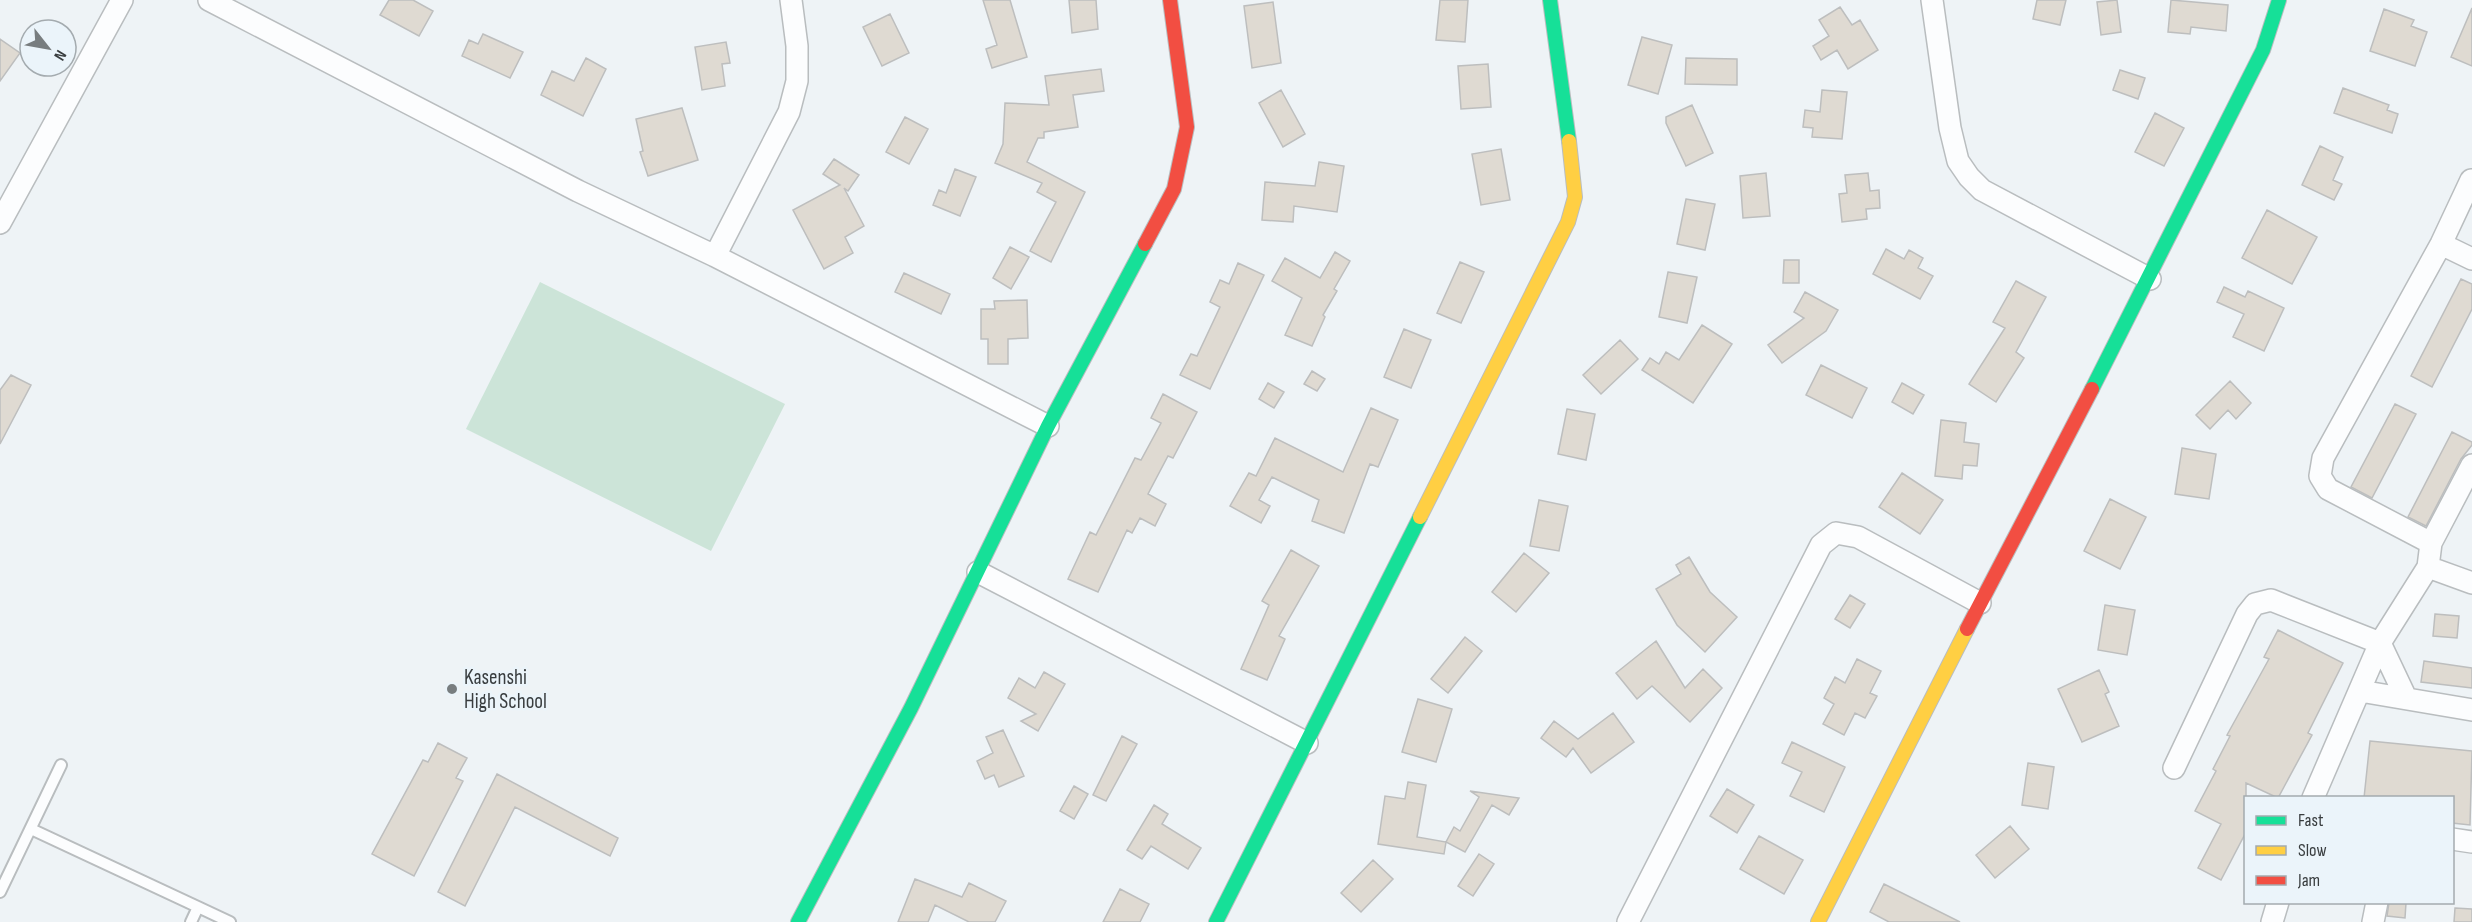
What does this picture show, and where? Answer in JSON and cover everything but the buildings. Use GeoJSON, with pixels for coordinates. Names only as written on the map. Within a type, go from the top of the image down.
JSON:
{"type":"FeatureCollection","features":[{"type":"Feature","properties":{"kind":"street"},"geometry":{"type":"LineString","coordinates":[[0,223],[122,0]]}},
{"type":"Feature","properties":{"kind":"street"},"geometry":{"type":"LineString","coordinates":[[209,0],[578,191],[715,256],[1048,426]]}},
{"type":"Feature","properties":{"kind":"street"},"geometry":{"type":"LineString","coordinates":[[715,256],[789,112],[798,81],[791,0]]}},
{"type":"Feature","properties":{"kind":"street"},"geometry":{"type":"LineString","coordinates":[[798,922],[911,708],[1048,426],[1174,189],[1183,156],[1187,126],[1170,0]]}},
{"type":"Feature","properties":{"kind":"street"},"geometry":{"type":"LineString","coordinates":[[1216,922],[1568,222],[1575,197],[1573,171],[1550,0]]}},
{"type":"Feature","properties":{"kind":"street"},"geometry":{"type":"LineString","coordinates":[[1932,0],[1950,128],[1958,161],[1969,177],[1982,190],[2150,279]]}},
{"type":"Feature","properties":{"kind":"street"},"geometry":{"type":"LineString","coordinates":[[1818,922],[1980,603],[2150,279],[2263,50],[2279,0]]}},
{"type":"Feature","properties":{"kind":"street"},"geometry":{"type":"LineString","coordinates":[[2431,543],[2328,489],[2320,476],[2323,458],[2441,244],[2470,180]]}},
{"type":"Feature","properties":{"kind":"street"},"geometry":{"type":"LineString","coordinates":[[2441,244],[2472,259]]}},
{"type":"Feature","properties":{"kind":"street"},"geometry":{"type":"LineString","coordinates":[[2314,796],[2380,643],[2428,567],[2431,543],[2472,465]]}},
{"type":"Feature","properties":{"kind":"street"},"geometry":{"type":"LineString","coordinates":[[1629,922],[1821,545],[1836,533],[1858,537],[1980,603]]}},
{"type":"Feature","properties":{"kind":"street"},"geometry":{"type":"LineString","coordinates":[[2428,567],[2472,583]]}},
{"type":"Feature","properties":{"kind":"street"},"geometry":{"type":"LineString","coordinates":[[978,572],[1307,743]]}},
{"type":"Feature","properties":{"kind":"street"},"geometry":{"type":"LineString","coordinates":[[2174,768],[2247,614],[2255,604],[2271,600],[2380,643],[2406,698]]}},
{"type":"Feature","properties":{"kind":"street"},"geometry":{"type":"LineString","coordinates":[[2360,691],[2472,710]]}},
{"type":"Feature","properties":{"kind":"street"},"geometry":{"type":"LineString","coordinates":[[2454,839],[2472,842]]}},
{"type":"Feature","properties":{"kind":"street"},"geometry":{"type":"LineString","coordinates":[[2272,922],[2278,904]]}},
{"type":"Feature","properties":{"kind":"street"},"geometry":{"type":"LineString","coordinates":[[2373,922],[2377,904]]}},
{"type":"Feature","properties":{"kind":"lane"},"geometry":{"type":"LineString","coordinates":[[0,892],[61,765]]}},
{"type":"Feature","properties":{"kind":"lane"},"geometry":{"type":"LineString","coordinates":[[31,829],[230,922]]}},
{"type":"Feature","properties":{"kind":"lane"},"geometry":{"type":"LineString","coordinates":[[191,922],[198,907]]}},
{"type":"Feature","properties":{"kind":"green space"},"geometry":{"type":"Polygon","coordinates":[[[540,282],[785,404],[711,551],[466,429],[540,282]]]}},
{"type":"Feature","properties":{"kind":"traffic: fast"},"geometry":{"type":"LineString","coordinates":[[1550,0],[1569,141]]}},
{"type":"Feature","properties":{"kind":"traffic: fast"},"geometry":{"type":"LineString","coordinates":[[2092,389],[2263,50],[2279,0]]}},
{"type":"Feature","properties":{"kind":"traffic: fast"},"geometry":{"type":"LineString","coordinates":[[798,922],[911,708],[1048,426],[1145,244]]}},
{"type":"Feature","properties":{"kind":"traffic: fast"},"geometry":{"type":"LineString","coordinates":[[1216,922],[1420,517]]}},
{"type":"Feature","properties":{"kind":"traffic: slow"},"geometry":{"type":"LineString","coordinates":[[1420,517],[1568,222],[1575,197],[1569,141]]}},
{"type":"Feature","properties":{"kind":"traffic: slow"},"geometry":{"type":"LineString","coordinates":[[1818,922],[1967,629]]}},
{"type":"Feature","properties":{"kind":"traffic: jam"},"geometry":{"type":"LineString","coordinates":[[1145,244],[1174,189],[1187,127],[1170,0]]}},
{"type":"Feature","properties":{"kind":"traffic: jam"},"geometry":{"type":"LineString","coordinates":[[1967,629],[2092,389]]}},
{"type":"Feature","properties":{"kind":"place","name":"Kasenshi High School"},"geometry":{"type":"Point","coordinates":[452,689]}}]}
